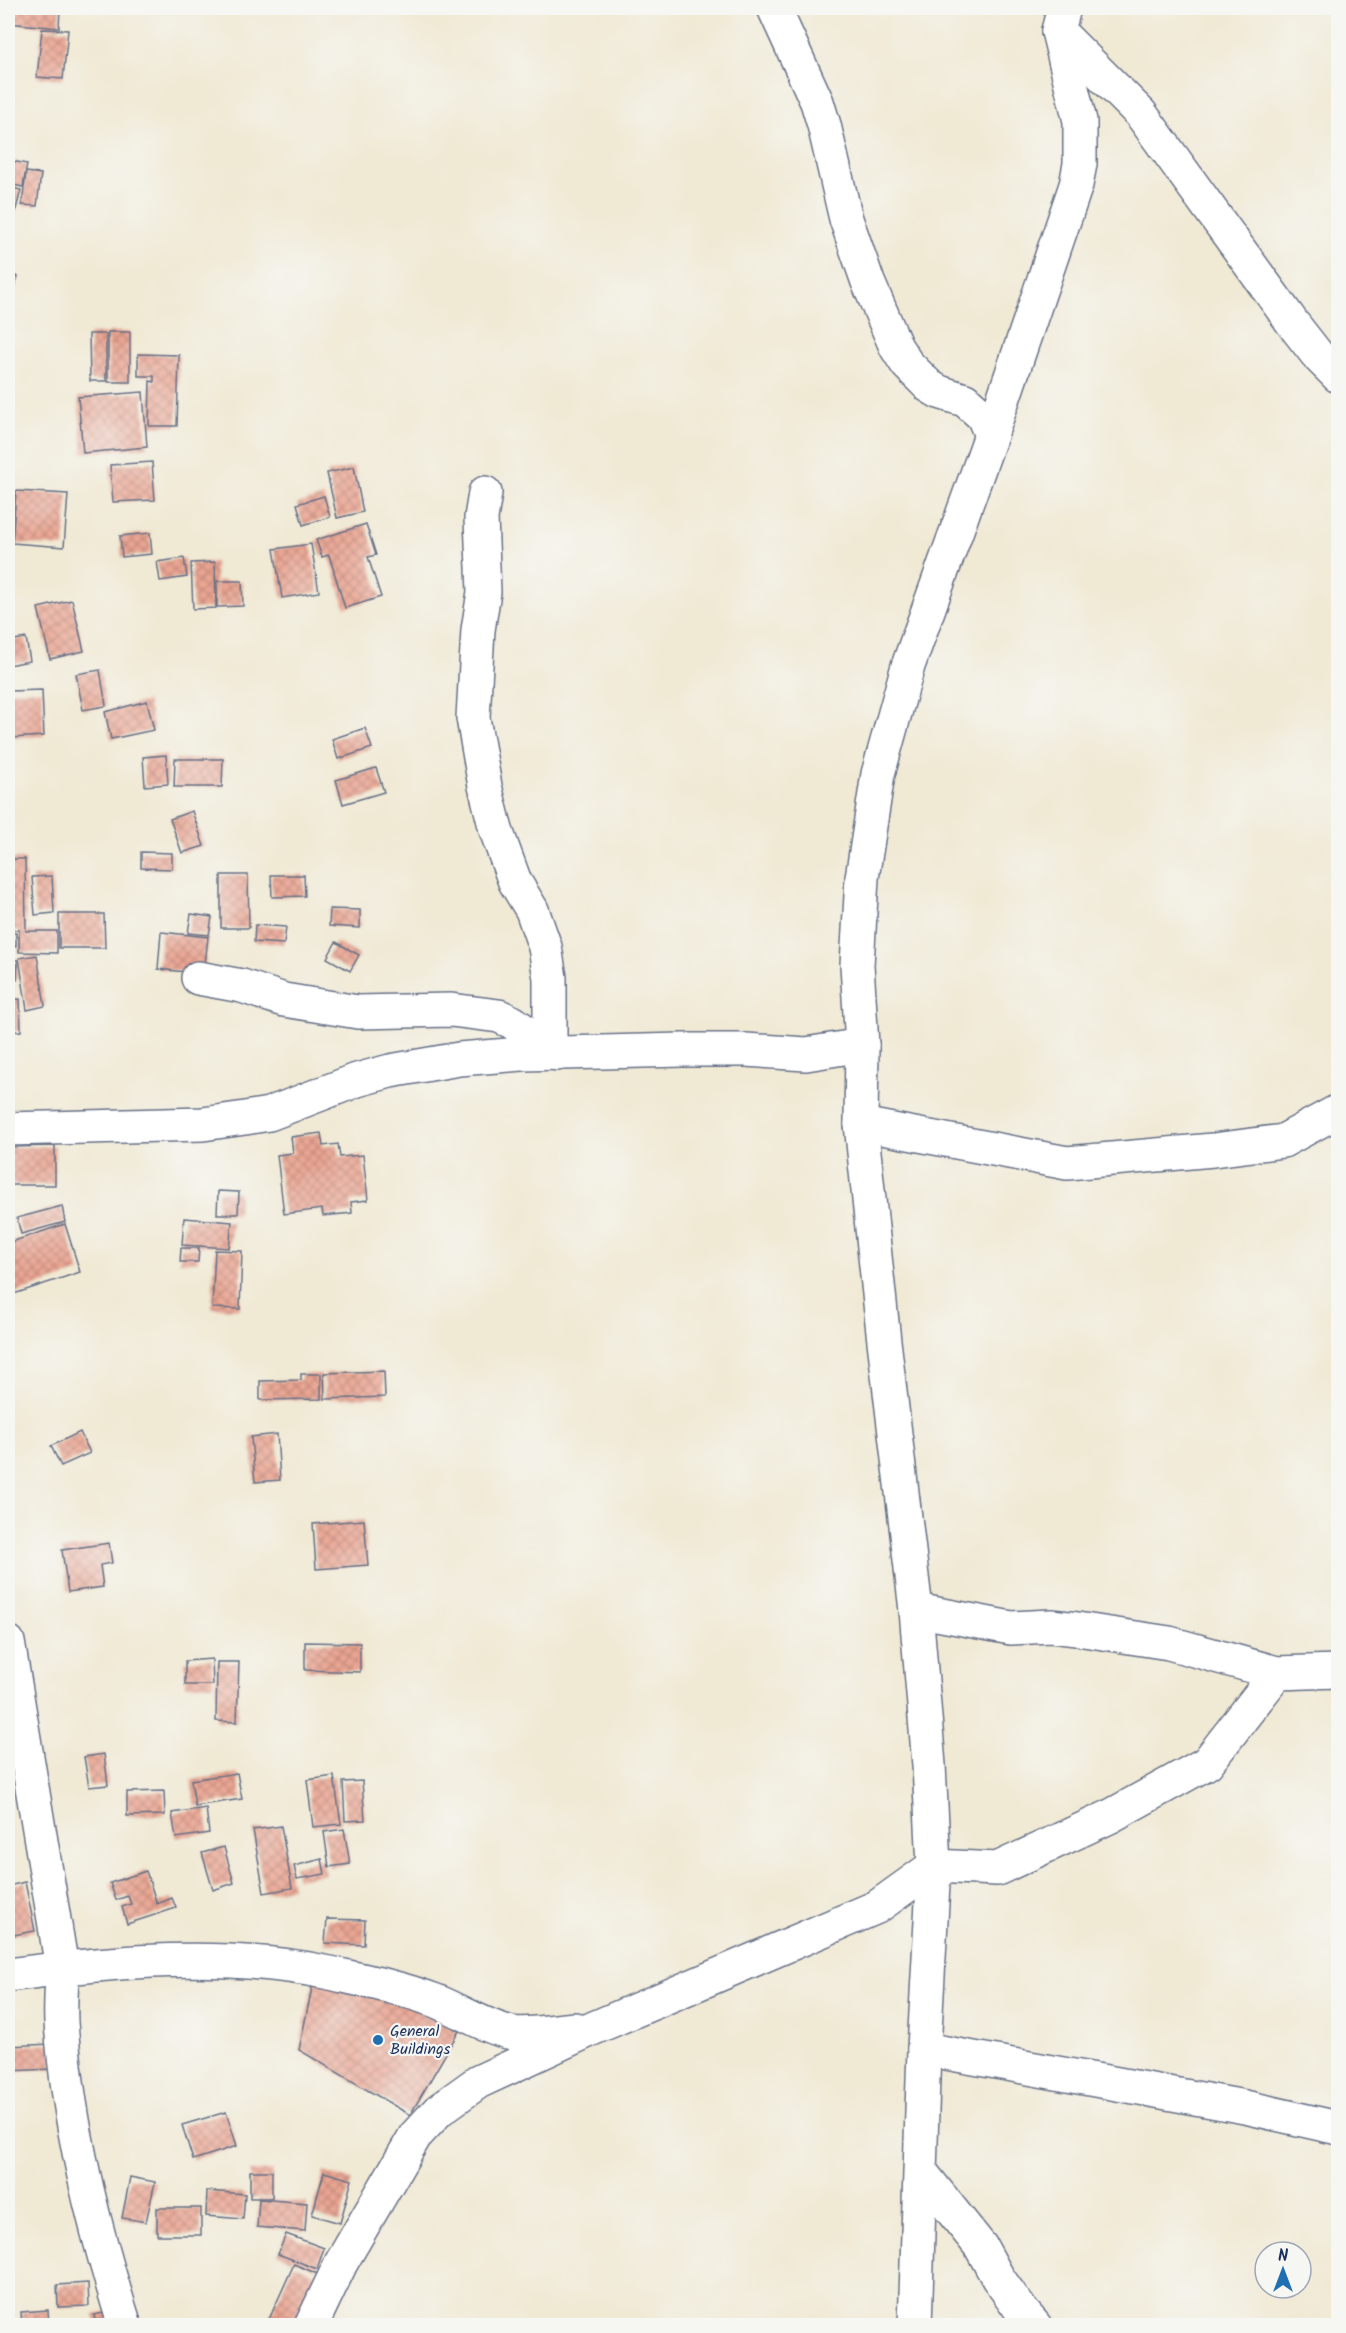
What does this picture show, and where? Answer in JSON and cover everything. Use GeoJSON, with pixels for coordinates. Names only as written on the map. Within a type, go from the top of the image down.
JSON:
{"type":"FeatureCollection","features":[{"type":"Feature","properties":{"kind":"street"},"geometry":{"type":"LineString","coordinates":[[774,8],[817,102],[846,219],[868,282],[896,347],[907,364],[929,386],[939,392],[965,400],[983,416],[991,435]]}},
{"type":"Feature","properties":{"kind":"street"},"geometry":{"type":"LineString","coordinates":[[915,2325],[924,2049],[934,1866],[916,1610],[861,1124],[862,1045],[857,965],[861,900],[878,774],[908,666],[991,435],[1076,185],[1080,164],[1080,121],[1061,19]]}},
{"type":"Feature","properties":{"kind":"street"},"geometry":{"type":"LineString","coordinates":[[1061,19],[1141,114],[1286,316],[1319,357],[1338,376]]}},
{"type":"Feature","properties":{"kind":"street"},"geometry":{"type":"LineString","coordinates":[[485,493],[481,518],[484,592],[478,630],[473,718],[485,786],[496,830],[515,882],[532,910],[544,947],[550,978],[554,1051]]}},
{"type":"Feature","properties":{"kind":"street"},"geometry":{"type":"LineString","coordinates":[[198,978],[242,986],[284,1000],[358,1012],[451,1010],[499,1016],[512,1022],[554,1051]]}},
{"type":"Feature","properties":{"kind":"street"},"geometry":{"type":"LineString","coordinates":[[8,1129],[203,1124],[268,1114],[357,1080],[390,1071],[459,1059],[554,1051],[747,1050],[806,1054],[862,1045]]}},
{"type":"Feature","properties":{"kind":"street"},"geometry":{"type":"LineString","coordinates":[[861,1124],[1066,1163],[1213,1150],[1282,1141],[1338,1111]]}},
{"type":"Feature","properties":{"kind":"street"},"geometry":{"type":"LineString","coordinates":[[916,1610],[1011,1628],[1051,1626],[1169,1643],[1277,1673],[1338,1671]]}},
{"type":"Feature","properties":{"kind":"street"},"geometry":{"type":"LineString","coordinates":[[8,1643],[62,1968],[61,2021],[68,2090],[80,2160],[108,2271],[125,2325]]}},
{"type":"Feature","properties":{"kind":"street"},"geometry":{"type":"LineString","coordinates":[[311,2325],[341,2263],[416,2136],[439,2110],[478,2082],[594,2028],[878,1907],[934,1866],[997,1869],[1051,1845],[1163,1789],[1207,1763],[1277,1673]]}},
{"type":"Feature","properties":{"kind":"street"},"geometry":{"type":"LineString","coordinates":[[8,1975],[62,1968],[185,1961],[280,1963],[416,1994],[513,2034],[594,2028]]}},
{"type":"Feature","properties":{"kind":"street"},"geometry":{"type":"LineString","coordinates":[[924,2049],[1245,2107],[1338,2128]]}},
{"type":"Feature","properties":{"kind":"street"},"geometry":{"type":"LineString","coordinates":[[921,2172],[981,2247],[998,2278],[1035,2325]]}},
{"type":"Feature","properties":{"kind":"building"},"geometry":{"type":"Polygon","coordinates":[[[8,8],[60,8],[59,28],[8,23],[8,8]]]}},
{"type":"Feature","properties":{"kind":"building"},"geometry":{"type":"Polygon","coordinates":[[[42,29],[68,30],[63,79],[37,77],[42,29]]]}},
{"type":"Feature","properties":{"kind":"building"},"geometry":{"type":"Polygon","coordinates":[[[12,161],[27,164],[23,187],[8,184],[12,161]]]}},
{"type":"Feature","properties":{"kind":"building"},"geometry":{"type":"Polygon","coordinates":[[[26,172],[41,174],[37,206],[22,205],[26,172]]]}},
{"type":"Feature","properties":{"kind":"building"},"geometry":{"type":"Polygon","coordinates":[[[8,187],[21,190],[13,221],[8,219],[8,187]]]}},
{"type":"Feature","properties":{"kind":"building"},"geometry":{"type":"Polygon","coordinates":[[[8,273],[18,277],[8,302],[8,273]]]}},
{"type":"Feature","properties":{"kind":"building"},"geometry":{"type":"Polygon","coordinates":[[[108,332],[130,332],[130,382],[108,382],[108,332]]]}},
{"type":"Feature","properties":{"kind":"building"},"geometry":{"type":"Polygon","coordinates":[[[89,334],[106,334],[106,381],[90,381],[89,334]]]}},
{"type":"Feature","properties":{"kind":"building"},"geometry":{"type":"Polygon","coordinates":[[[138,354],[179,355],[177,426],[149,426],[150,381],[154,382],[154,376],[138,376],[138,354]]]}},
{"type":"Feature","properties":{"kind":"building"},"geometry":{"type":"Polygon","coordinates":[[[143,392],[147,447],[83,453],[78,397],[143,392]]]}},
{"type":"Feature","properties":{"kind":"building"},"geometry":{"type":"Polygon","coordinates":[[[152,462],[155,500],[113,502],[110,465],[152,462]]]}},
{"type":"Feature","properties":{"kind":"building"},"geometry":{"type":"Polygon","coordinates":[[[354,467],[363,512],[337,518],[327,473],[354,467]]]}},
{"type":"Feature","properties":{"kind":"building"},"geometry":{"type":"Polygon","coordinates":[[[16,491],[68,494],[64,547],[12,543],[16,491]]]}},
{"type":"Feature","properties":{"kind":"building"},"geometry":{"type":"Polygon","coordinates":[[[324,496],[330,517],[303,525],[297,504],[324,496]]]}},
{"type":"Feature","properties":{"kind":"building"},"geometry":{"type":"Polygon","coordinates":[[[366,524],[376,555],[368,557],[381,597],[345,608],[329,555],[322,557],[316,540],[366,524]]]}},
{"type":"Feature","properties":{"kind":"building"},"geometry":{"type":"Polygon","coordinates":[[[150,533],[152,554],[122,557],[120,536],[150,533]]]}},
{"type":"Feature","properties":{"kind":"building"},"geometry":{"type":"Polygon","coordinates":[[[311,544],[319,592],[282,598],[274,549],[311,544]]]}},
{"type":"Feature","properties":{"kind":"building"},"geometry":{"type":"Polygon","coordinates":[[[184,558],[187,577],[160,581],[157,562],[184,558]]]}},
{"type":"Feature","properties":{"kind":"building"},"geometry":{"type":"Polygon","coordinates":[[[215,562],[216,608],[193,609],[191,563],[215,562]]]}},
{"type":"Feature","properties":{"kind":"building"},"geometry":{"type":"Polygon","coordinates":[[[217,581],[242,581],[243,606],[217,607],[217,581]]]}},
{"type":"Feature","properties":{"kind":"building"},"geometry":{"type":"Polygon","coordinates":[[[72,600],[84,651],[50,659],[38,608],[72,600]]]}},
{"type":"Feature","properties":{"kind":"building"},"geometry":{"type":"Polygon","coordinates":[[[26,638],[30,661],[8,665],[8,641],[26,638]]]}},
{"type":"Feature","properties":{"kind":"building"},"geometry":{"type":"Polygon","coordinates":[[[100,670],[106,706],[83,710],[76,674],[100,670]]]}},
{"type":"Feature","properties":{"kind":"building"},"geometry":{"type":"Polygon","coordinates":[[[42,690],[44,736],[10,738],[8,691],[42,690]]]}},
{"type":"Feature","properties":{"kind":"building"},"geometry":{"type":"Polygon","coordinates":[[[147,701],[154,730],[111,739],[105,712],[147,701]]]}},
{"type":"Feature","properties":{"kind":"building"},"geometry":{"type":"Polygon","coordinates":[[[365,728],[372,748],[338,759],[332,739],[365,728]]]}},
{"type":"Feature","properties":{"kind":"building"},"geometry":{"type":"Polygon","coordinates":[[[166,755],[168,784],[145,786],[143,757],[166,755]]]}},
{"type":"Feature","properties":{"kind":"building"},"geometry":{"type":"Polygon","coordinates":[[[175,759],[223,759],[222,787],[174,787],[175,759]]]}},
{"type":"Feature","properties":{"kind":"building"},"geometry":{"type":"Polygon","coordinates":[[[376,768],[384,792],[343,804],[336,780],[376,768]]]}},
{"type":"Feature","properties":{"kind":"building"},"geometry":{"type":"Polygon","coordinates":[[[192,811],[204,846],[182,853],[170,819],[192,811]]]}},
{"type":"Feature","properties":{"kind":"building"},"geometry":{"type":"Polygon","coordinates":[[[141,852],[172,853],[172,869],[141,868],[141,852]]]}},
{"type":"Feature","properties":{"kind":"building"},"geometry":{"type":"Polygon","coordinates":[[[8,859],[25,859],[26,931],[57,931],[57,953],[19,952],[19,930],[8,930],[8,859]]]}},
{"type":"Feature","properties":{"kind":"building"},"geometry":{"type":"Polygon","coordinates":[[[221,875],[248,875],[249,928],[221,928],[221,875]]]}},
{"type":"Feature","properties":{"kind":"building"},"geometry":{"type":"Polygon","coordinates":[[[271,875],[304,875],[305,896],[272,897],[271,875]]]}},
{"type":"Feature","properties":{"kind":"building"},"geometry":{"type":"Polygon","coordinates":[[[52,876],[54,913],[35,915],[32,877],[52,876]]]}},
{"type":"Feature","properties":{"kind":"building"},"geometry":{"type":"Polygon","coordinates":[[[330,909],[360,910],[360,928],[329,926],[330,909]]]}},
{"type":"Feature","properties":{"kind":"building"},"geometry":{"type":"Polygon","coordinates":[[[59,914],[104,914],[105,948],[59,948],[59,914]]]}},
{"type":"Feature","properties":{"kind":"building"},"geometry":{"type":"Polygon","coordinates":[[[191,914],[212,917],[209,935],[188,933],[191,914]]]}},
{"type":"Feature","properties":{"kind":"building"},"geometry":{"type":"Polygon","coordinates":[[[255,925],[286,927],[284,944],[254,942],[255,925]]]}},
{"type":"Feature","properties":{"kind":"building"},"geometry":{"type":"Polygon","coordinates":[[[161,932],[208,937],[204,974],[158,969],[161,932]]]}},
{"type":"Feature","properties":{"kind":"building"},"geometry":{"type":"Polygon","coordinates":[[[8,933],[16,933],[16,946],[8,946],[8,933]]]}},
{"type":"Feature","properties":{"kind":"building"},"geometry":{"type":"Polygon","coordinates":[[[336,942],[359,955],[350,971],[327,958],[336,942]]]}},
{"type":"Feature","properties":{"kind":"building"},"geometry":{"type":"Polygon","coordinates":[[[37,955],[45,1006],[27,1010],[19,958],[37,955]]]}},
{"type":"Feature","properties":{"kind":"building"},"geometry":{"type":"Polygon","coordinates":[[[8,960],[18,960],[17,980],[8,980],[8,960]]]}},
{"type":"Feature","properties":{"kind":"building"},"geometry":{"type":"Polygon","coordinates":[[[20,999],[21,1031],[8,1032],[8,1000],[20,999]]]}},
{"type":"Feature","properties":{"kind":"building"},"geometry":{"type":"Polygon","coordinates":[[[321,1133],[323,1146],[338,1144],[340,1157],[363,1155],[368,1200],[351,1202],[352,1213],[323,1216],[322,1209],[284,1214],[277,1155],[293,1153],[291,1137],[321,1133]]]}},
{"type":"Feature","properties":{"kind":"building"},"geometry":{"type":"Polygon","coordinates":[[[55,1146],[55,1185],[8,1185],[8,1147],[55,1146]]]}},
{"type":"Feature","properties":{"kind":"building"},"geometry":{"type":"Polygon","coordinates":[[[218,1191],[239,1192],[238,1214],[217,1214],[218,1191]]]}},
{"type":"Feature","properties":{"kind":"building"},"geometry":{"type":"Polygon","coordinates":[[[62,1206],[65,1222],[21,1234],[17,1218],[62,1206]]]}},
{"type":"Feature","properties":{"kind":"building"},"geometry":{"type":"Polygon","coordinates":[[[184,1218],[232,1222],[229,1248],[182,1245],[184,1218]]]}},
{"type":"Feature","properties":{"kind":"building"},"geometry":{"type":"Polygon","coordinates":[[[65,1224],[80,1272],[8,1296],[8,1243],[65,1224]]]}},
{"type":"Feature","properties":{"kind":"building"},"geometry":{"type":"Polygon","coordinates":[[[181,1248],[199,1248],[198,1262],[180,1262],[181,1248]]]}},
{"type":"Feature","properties":{"kind":"building"},"geometry":{"type":"Polygon","coordinates":[[[215,1250],[242,1251],[240,1309],[212,1308],[215,1250]]]}},
{"type":"Feature","properties":{"kind":"building"},"geometry":{"type":"Polygon","coordinates":[[[384,1371],[385,1397],[325,1399],[324,1373],[384,1371]]]}},
{"type":"Feature","properties":{"kind":"building"},"geometry":{"type":"Polygon","coordinates":[[[301,1374],[321,1374],[321,1399],[260,1400],[260,1381],[301,1380],[301,1374]]]}},
{"type":"Feature","properties":{"kind":"building"},"geometry":{"type":"Polygon","coordinates":[[[80,1432],[90,1453],[61,1466],[51,1446],[80,1432]]]}},
{"type":"Feature","properties":{"kind":"building"},"geometry":{"type":"Polygon","coordinates":[[[277,1434],[280,1480],[255,1482],[251,1437],[277,1434]]]}},
{"type":"Feature","properties":{"kind":"building"},"geometry":{"type":"Polygon","coordinates":[[[364,1520],[368,1565],[316,1569],[313,1524],[364,1520]]]}},
{"type":"Feature","properties":{"kind":"building"},"geometry":{"type":"Polygon","coordinates":[[[109,1543],[112,1563],[100,1565],[103,1587],[68,1592],[62,1550],[109,1543]]]}},
{"type":"Feature","properties":{"kind":"building"},"geometry":{"type":"Polygon","coordinates":[[[305,1642],[360,1643],[360,1672],[305,1670],[305,1642]]]}},
{"type":"Feature","properties":{"kind":"building"},"geometry":{"type":"Polygon","coordinates":[[[212,1659],[213,1685],[185,1685],[185,1661],[212,1659]]]}},
{"type":"Feature","properties":{"kind":"building"},"geometry":{"type":"Polygon","coordinates":[[[217,1662],[239,1662],[237,1722],[216,1721],[217,1662]]]}},
{"type":"Feature","properties":{"kind":"building"},"geometry":{"type":"Polygon","coordinates":[[[104,1754],[108,1785],[89,1787],[84,1757],[104,1754]]]}},
{"type":"Feature","properties":{"kind":"building"},"geometry":{"type":"Polygon","coordinates":[[[237,1773],[242,1799],[195,1806],[191,1780],[237,1773]]]}},
{"type":"Feature","properties":{"kind":"building"},"geometry":{"type":"Polygon","coordinates":[[[334,1776],[341,1824],[313,1827],[307,1780],[334,1776]]]}},
{"type":"Feature","properties":{"kind":"building"},"geometry":{"type":"Polygon","coordinates":[[[362,1781],[365,1820],[345,1821],[343,1782],[362,1781]]]}},
{"type":"Feature","properties":{"kind":"building"},"geometry":{"type":"Polygon","coordinates":[[[164,1791],[165,1815],[127,1816],[127,1792],[164,1791]]]}},
{"type":"Feature","properties":{"kind":"building"},"geometry":{"type":"Polygon","coordinates":[[[206,1808],[209,1833],[176,1838],[172,1813],[206,1808]]]}},
{"type":"Feature","properties":{"kind":"building"},"geometry":{"type":"Polygon","coordinates":[[[281,1826],[292,1888],[264,1893],[253,1830],[281,1826]]]}},
{"type":"Feature","properties":{"kind":"building"},"geometry":{"type":"Polygon","coordinates":[[[344,1829],[350,1864],[329,1867],[324,1832],[344,1829]]]}},
{"type":"Feature","properties":{"kind":"building"},"geometry":{"type":"Polygon","coordinates":[[[224,1847],[234,1883],[213,1890],[202,1853],[224,1847]]]}},
{"type":"Feature","properties":{"kind":"building"},"geometry":{"type":"Polygon","coordinates":[[[322,1859],[325,1874],[297,1879],[294,1866],[322,1859]]]}},
{"type":"Feature","properties":{"kind":"building"},"geometry":{"type":"Polygon","coordinates":[[[146,1871],[157,1904],[172,1898],[176,1908],[127,1924],[122,1907],[131,1904],[128,1896],[116,1900],[110,1883],[146,1871]]]}},
{"type":"Feature","properties":{"kind":"building"},"geometry":{"type":"Polygon","coordinates":[[[25,1882],[35,1931],[8,1936],[8,1886],[25,1882]]]}},
{"type":"Feature","properties":{"kind":"building"},"geometry":{"type":"Polygon","coordinates":[[[327,1919],[365,1920],[364,1945],[325,1943],[327,1919]]]}},
{"type":"Feature","properties":{"kind":"building","name":"General Buildings"},"geometry":{"type":"Polygon","coordinates":[[[314,1978],[396,1994],[459,2031],[410,2115],[299,2050],[314,1978]]]}},
{"type":"Feature","properties":{"kind":"building"},"geometry":{"type":"Polygon","coordinates":[[[52,2044],[53,2069],[8,2071],[8,2046],[52,2044]]]}},
{"type":"Feature","properties":{"kind":"building"},"geometry":{"type":"Polygon","coordinates":[[[226,2112],[237,2146],[193,2160],[182,2125],[226,2112]]]}},
{"type":"Feature","properties":{"kind":"building"},"geometry":{"type":"Polygon","coordinates":[[[250,2171],[272,2171],[272,2198],[250,2198],[250,2171]]]}},
{"type":"Feature","properties":{"kind":"building"},"geometry":{"type":"Polygon","coordinates":[[[324,2172],[352,2180],[340,2223],[312,2215],[324,2172]]]}},
{"type":"Feature","properties":{"kind":"building"},"geometry":{"type":"Polygon","coordinates":[[[130,2177],[155,2182],[146,2222],[122,2218],[130,2177]]]}},
{"type":"Feature","properties":{"kind":"building"},"geometry":{"type":"Polygon","coordinates":[[[207,2191],[245,2194],[243,2219],[206,2216],[207,2191]]]}},
{"type":"Feature","properties":{"kind":"building"},"geometry":{"type":"Polygon","coordinates":[[[259,2199],[307,2203],[305,2231],[257,2227],[259,2199]]]}},
{"type":"Feature","properties":{"kind":"building"},"geometry":{"type":"Polygon","coordinates":[[[157,2208],[201,2208],[201,2235],[157,2235],[157,2208]]]}},
{"type":"Feature","properties":{"kind":"building"},"geometry":{"type":"Polygon","coordinates":[[[286,2234],[324,2248],[317,2269],[278,2254],[286,2234]]]}},
{"type":"Feature","properties":{"kind":"building"},"geometry":{"type":"Polygon","coordinates":[[[294,2264],[320,2275],[298,2326],[266,2326],[294,2264]]]}},
{"type":"Feature","properties":{"kind":"building"},"geometry":{"type":"Polygon","coordinates":[[[88,2283],[89,2306],[58,2307],[57,2285],[88,2283]]]}},
{"type":"Feature","properties":{"kind":"building"},"geometry":{"type":"Polygon","coordinates":[[[48,2310],[49,2326],[22,2326],[21,2312],[48,2310]]]}},
{"type":"Feature","properties":{"kind":"building"},"geometry":{"type":"Polygon","coordinates":[[[112,2311],[115,2326],[96,2326],[94,2315],[112,2311]]]}},
{"type":"Feature","properties":{"kind":"place","name":"General Buildings"},"geometry":{"type":"Point","coordinates":[378,2040]}}]}
